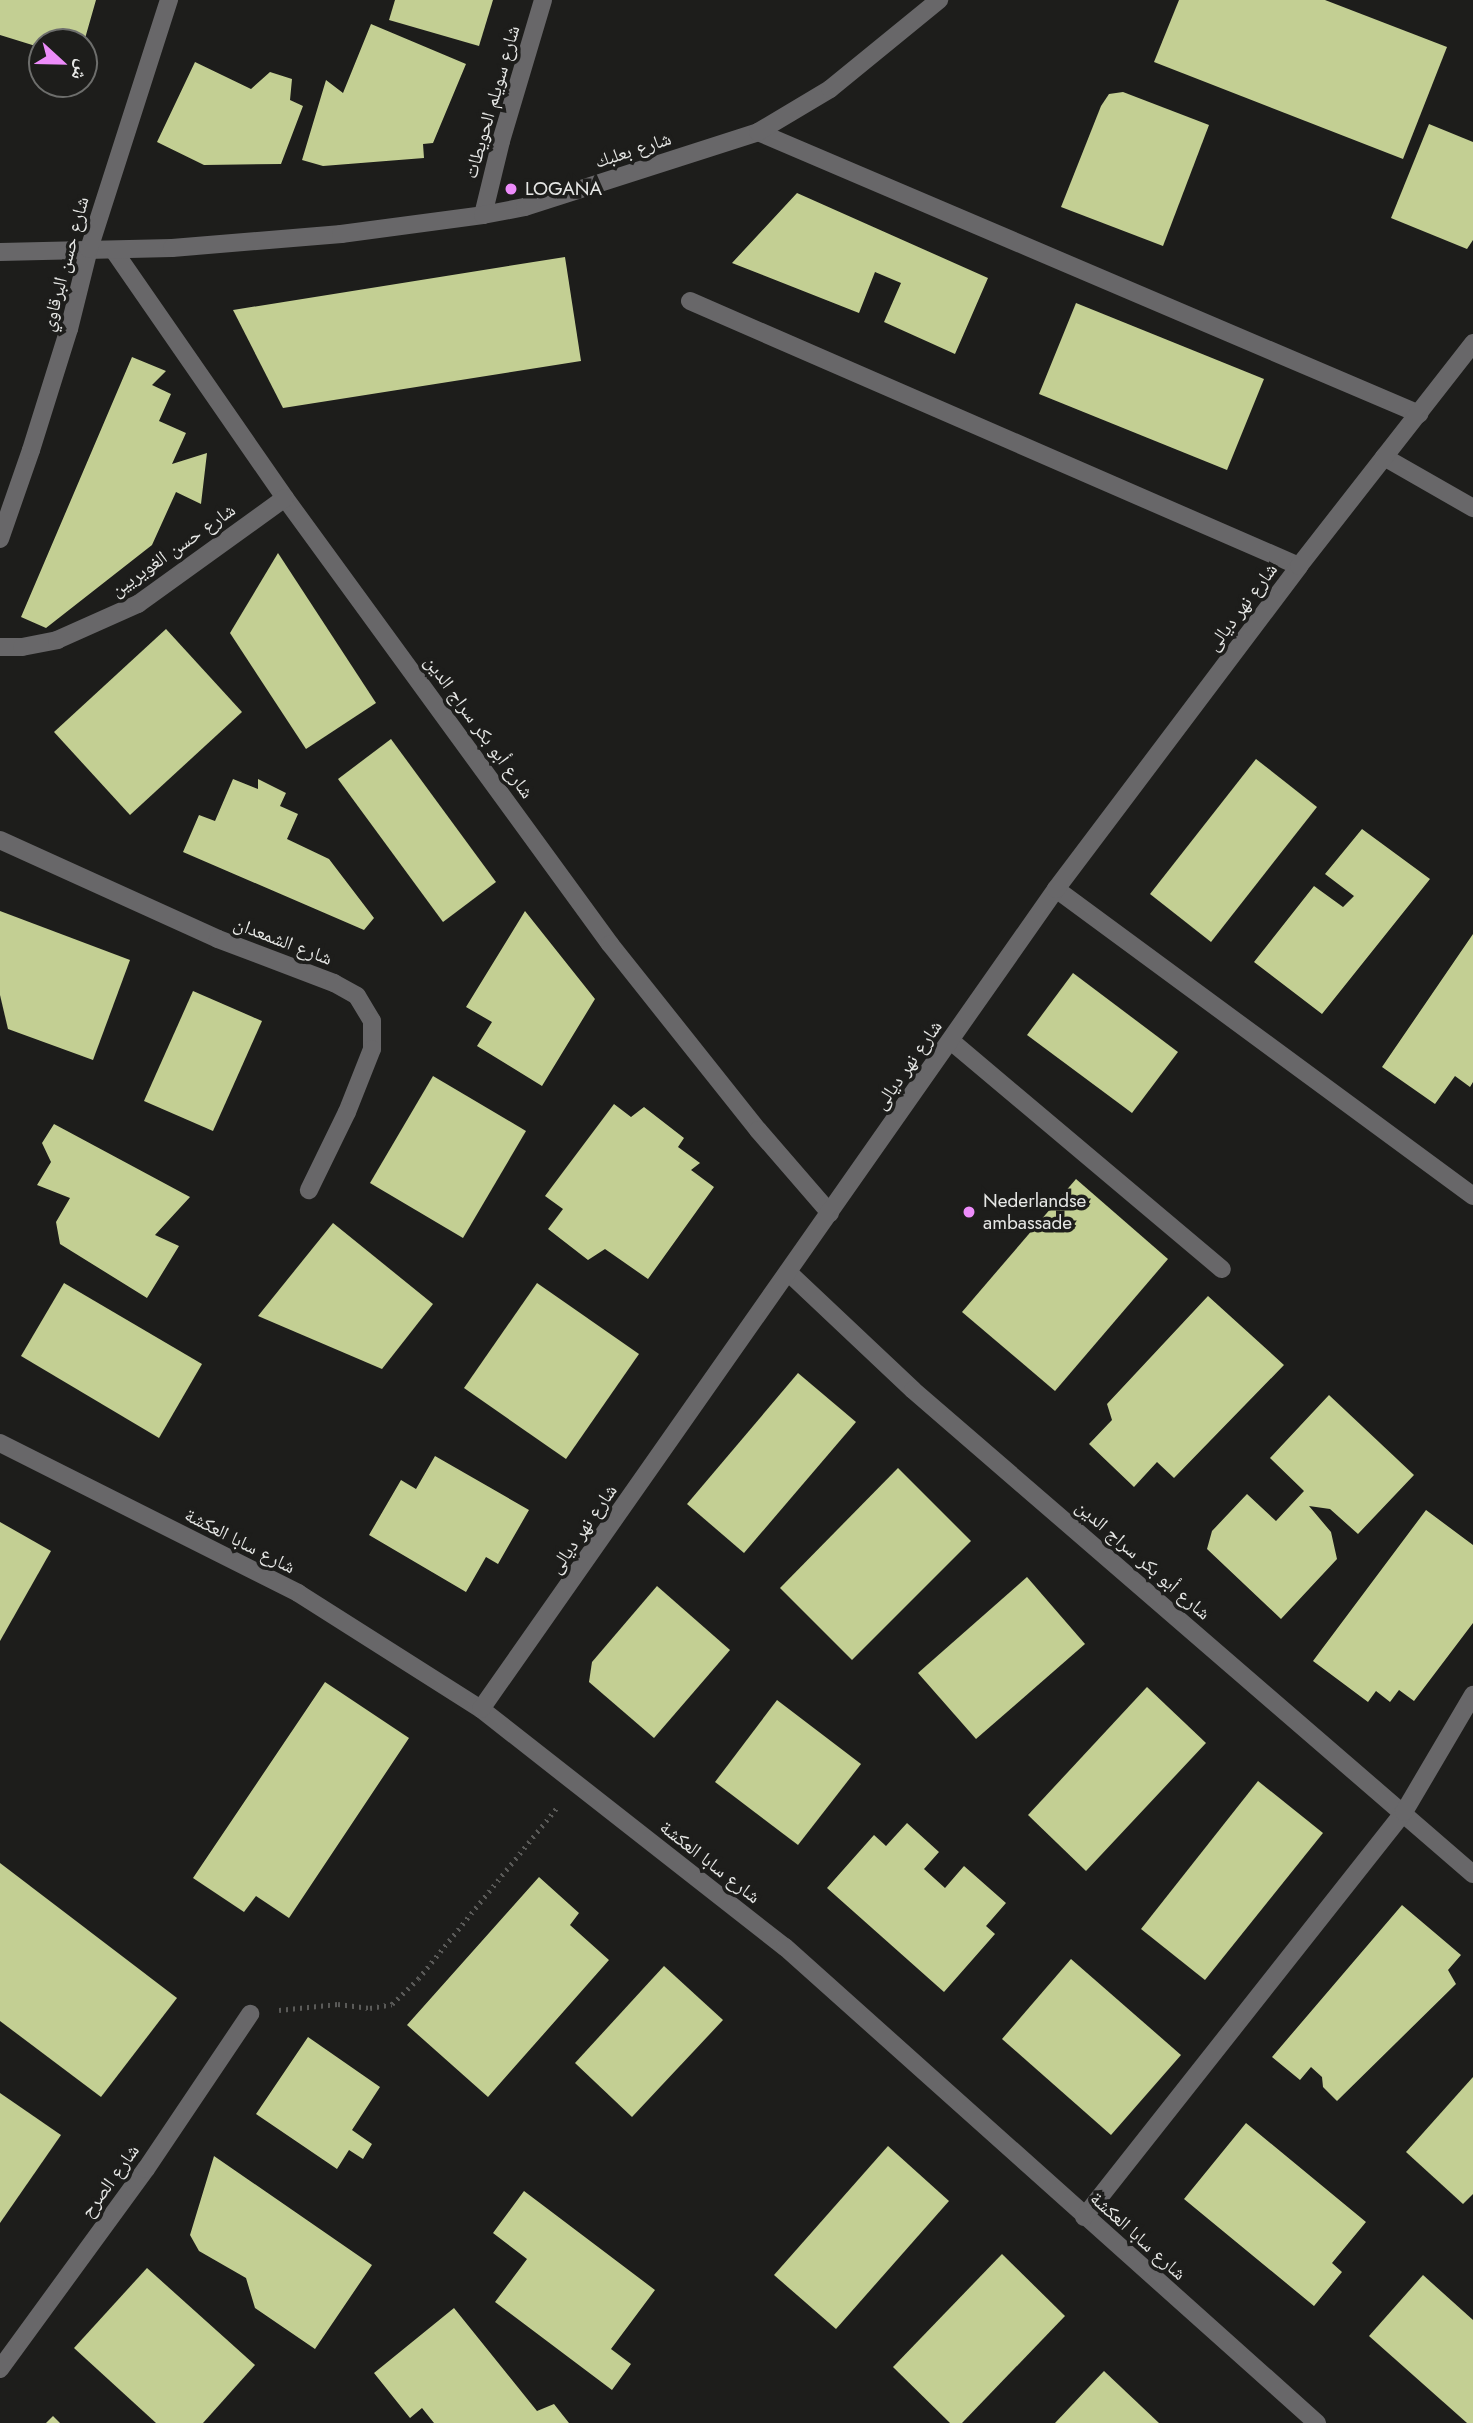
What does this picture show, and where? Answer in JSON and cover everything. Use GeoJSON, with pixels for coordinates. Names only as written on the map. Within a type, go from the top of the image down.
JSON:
{"type":"FeatureCollection","features":[{"type":"Feature","properties":{"kind":"street","name":"شارع حسن البرقاوي"},"geometry":{"type":"LineString","coordinates":[[0,539],[69,329],[89,249],[169,0]]}},
{"type":"Feature","properties":{"kind":"street","name":"شارع سويلم الحويطات"},"geometry":{"type":"LineString","coordinates":[[484,215],[501,141],[543,0]]}},
{"type":"Feature","properties":{"kind":"street","name":"شارع بعلبك"},"geometry":{"type":"LineString","coordinates":[[0,252],[89,249],[114,251],[341,234],[484,215],[537,203],[758,132],[830,89],[939,0]]}},
{"type":"Feature","properties":{"kind":"street"},"geometry":{"type":"LineString","coordinates":[[758,132],[1419,414]]}},
{"type":"Feature","properties":{"kind":"street","name":"شارع أبو بكر سراج الدين"},"geometry":{"type":"LineString","coordinates":[[114,251],[285,498],[610,944],[758,1130],[830,1213]]}},
{"type":"Feature","properties":{"kind":"street"},"geometry":{"type":"LineString","coordinates":[[690,301],[1299,566]]}},
{"type":"Feature","properties":{"kind":"street","name":"شارع نهر ديالى"},"geometry":{"type":"LineString","coordinates":[[481,1709],[1056,889],[1299,566],[1473,343]]}},
{"type":"Feature","properties":{"kind":"street"},"geometry":{"type":"LineString","coordinates":[[1384,457],[1473,508]]}},
{"type":"Feature","properties":{"kind":"street","name":"شارع حسن الغويريين"},"geometry":{"type":"LineString","coordinates":[[0,647],[22,647],[57,640],[138,604],[285,498]]}},
{"type":"Feature","properties":{"kind":"street","name":"شارع الشمعدان"},"geometry":{"type":"LineString","coordinates":[[0,840],[218,939],[334,983],[357,996],[372,1021],[372,1049],[347,1112],[309,1190]]}},
{"type":"Feature","properties":{"kind":"street"},"geometry":{"type":"LineString","coordinates":[[1056,889],[1473,1196]]}},
{"type":"Feature","properties":{"kind":"street"},"geometry":{"type":"LineString","coordinates":[[951,1041],[1222,1269]]}},
{"type":"Feature","properties":{"kind":"street","name":"شارع أبو بكر سراج الدين"},"geometry":{"type":"LineString","coordinates":[[789,1273],[913,1390],[1473,1874]]}},
{"type":"Feature","properties":{"kind":"street","name":"شارع سابا العكشة"},"geometry":{"type":"LineString","coordinates":[[0,1444],[298,1594],[481,1709],[785,1947],[1317,2423]]}},
{"type":"Feature","properties":{"kind":"street"},"geometry":{"type":"LineString","coordinates":[[1084,2217],[1404,1812],[1473,1695]]}},
{"type":"Feature","properties":{"kind":"street","name":"شارع الصرح"},"geometry":{"type":"LineString","coordinates":[[0,2369],[146,2169],[250,2014]]}},
{"type":"Feature","properties":{"kind":"path"},"geometry":{"type":"LineString","coordinates":[[250,2014],[338,2004],[370,2008],[392,2004],[418,1979],[576,1784]]}},
{"type":"Feature","properties":{"kind":"building"},"geometry":{"type":"Polygon","coordinates":[[[0,0],[96,0],[88,28],[28,28],[28,44],[0,35],[0,0]]]}},
{"type":"Feature","properties":{"kind":"building"},"geometry":{"type":"Polygon","coordinates":[[[395,0],[493,0],[479,46],[389,20],[395,0]]]}},
{"type":"Feature","properties":{"kind":"building"},"geometry":{"type":"Polygon","coordinates":[[[1179,0],[1325,0],[1447,47],[1403,159],[1154,62],[1179,0]]]}},
{"type":"Feature","properties":{"kind":"building"},"geometry":{"type":"Polygon","coordinates":[[[371,24],[466,64],[433,143],[423,144],[424,158],[323,166],[302,160],[326,80],[343,93],[371,24]]]}},
{"type":"Feature","properties":{"kind":"building"},"geometry":{"type":"Polygon","coordinates":[[[195,62],[251,89],[270,72],[292,79],[290,100],[303,106],[281,164],[204,165],[157,142],[195,62]]]}},
{"type":"Feature","properties":{"kind":"building"},"geometry":{"type":"Polygon","coordinates":[[[1123,92],[1209,125],[1163,246],[1061,207],[1101,106],[1109,94],[1123,92]]]}},
{"type":"Feature","properties":{"kind":"building"},"geometry":{"type":"Polygon","coordinates":[[[1429,124],[1473,142],[1473,240],[1467,249],[1391,218],[1429,124]]]}},
{"type":"Feature","properties":{"kind":"building"},"geometry":{"type":"Polygon","coordinates":[[[797,193],[988,278],[955,354],[884,322],[901,283],[875,272],[859,313],[732,263],[797,193]]]}},
{"type":"Feature","properties":{"kind":"building"},"geometry":{"type":"Polygon","coordinates":[[[565,257],[581,361],[283,408],[233,310],[565,257]]]}},
{"type":"Feature","properties":{"kind":"building"},"geometry":{"type":"Polygon","coordinates":[[[1076,303],[1264,379],[1227,470],[1039,394],[1076,303]]]}},
{"type":"Feature","properties":{"kind":"building"},"geometry":{"type":"Polygon","coordinates":[[[132,357],[166,371],[152,385],[171,394],[159,421],[186,433],[172,464],[207,453],[201,504],[176,492],[152,545],[46,628],[21,617],[132,357]]]}},
{"type":"Feature","properties":{"kind":"building"},"geometry":{"type":"Polygon","coordinates":[[[278,553],[376,703],[306,749],[230,633],[278,553]]]}},
{"type":"Feature","properties":{"kind":"building"},"geometry":{"type":"Polygon","coordinates":[[[166,629],[242,712],[130,815],[54,732],[166,629]]]}},
{"type":"Feature","properties":{"kind":"building"},"geometry":{"type":"Polygon","coordinates":[[[391,739],[496,882],[443,922],[338,779],[391,739]]]}},
{"type":"Feature","properties":{"kind":"building"},"geometry":{"type":"Polygon","coordinates":[[[1256,759],[1317,807],[1211,942],[1150,894],[1256,759]]]}},
{"type":"Feature","properties":{"kind":"building"},"geometry":{"type":"Polygon","coordinates":[[[233,779],[258,789],[258,779],[286,793],[280,806],[298,814],[287,839],[329,859],[374,918],[364,930],[183,852],[199,815],[215,821],[233,779]]]}},
{"type":"Feature","properties":{"kind":"building"},"geometry":{"type":"Polygon","coordinates":[[[1362,829],[1430,879],[1322,1014],[1254,962],[1314,886],[1343,907],[1354,896],[1325,874],[1362,829]]]}},
{"type":"Feature","properties":{"kind":"building"},"geometry":{"type":"Polygon","coordinates":[[[0,911],[130,960],[93,1060],[8,1029],[0,995],[0,911]]]}},
{"type":"Feature","properties":{"kind":"building"},"geometry":{"type":"Polygon","coordinates":[[[525,911],[595,999],[542,1086],[477,1046],[492,1022],[466,1007],[525,911]]]}},
{"type":"Feature","properties":{"kind":"building"},"geometry":{"type":"Polygon","coordinates":[[[1473,934],[1473,1082],[1470,1087],[1455,1076],[1435,1104],[1382,1067],[1473,934]]]}},
{"type":"Feature","properties":{"kind":"building"},"geometry":{"type":"Polygon","coordinates":[[[1073,973],[1178,1052],[1132,1113],[1027,1035],[1073,973]]]}},
{"type":"Feature","properties":{"kind":"building"},"geometry":{"type":"Polygon","coordinates":[[[193,991],[262,1021],[213,1131],[144,1101],[193,991]]]}},
{"type":"Feature","properties":{"kind":"building"},"geometry":{"type":"Polygon","coordinates":[[[433,1076],[526,1131],[463,1238],[370,1183],[433,1076]]]}},
{"type":"Feature","properties":{"kind":"building"},"geometry":{"type":"Polygon","coordinates":[[[614,1104],[631,1117],[644,1107],[684,1138],[678,1147],[700,1163],[691,1170],[714,1187],[648,1279],[605,1249],[588,1260],[548,1229],[563,1209],[545,1196],[614,1104]]]}},
{"type":"Feature","properties":{"kind":"building"},"geometry":{"type":"Polygon","coordinates":[[[54,1124],[190,1197],[155,1235],[179,1246],[147,1298],[60,1244],[56,1222],[70,1198],[37,1185],[51,1162],[42,1143],[54,1124]]]}},
{"type":"Feature","properties":{"kind":"building"},"geometry":{"type":"Polygon","coordinates":[[[1076,1179],[1168,1259],[1055,1391],[962,1312],[1076,1179]]]}},
{"type":"Feature","properties":{"kind":"building"},"geometry":{"type":"Polygon","coordinates":[[[333,1223],[433,1304],[382,1369],[258,1316],[333,1223]]]}},
{"type":"Feature","properties":{"kind":"building"},"geometry":{"type":"Polygon","coordinates":[[[64,1283],[202,1364],[159,1438],[21,1356],[64,1283]]]}},
{"type":"Feature","properties":{"kind":"building"},"geometry":{"type":"Polygon","coordinates":[[[537,1283],[639,1354],[566,1459],[464,1388],[537,1283]]]}},
{"type":"Feature","properties":{"kind":"building"},"geometry":{"type":"Polygon","coordinates":[[[1208,1296],[1284,1365],[1174,1478],[1157,1462],[1134,1487],[1089,1444],[1112,1420],[1107,1404],[1208,1296]]]}},
{"type":"Feature","properties":{"kind":"building"},"geometry":{"type":"Polygon","coordinates":[[[798,1373],[856,1422],[744,1553],[687,1504],[798,1373]]]}},
{"type":"Feature","properties":{"kind":"building"},"geometry":{"type":"Polygon","coordinates":[[[1329,1395],[1414,1475],[1358,1534],[1330,1509],[1309,1506],[1331,1532],[1337,1559],[1281,1619],[1207,1549],[1212,1531],[1247,1494],[1276,1521],[1304,1491],[1270,1458],[1329,1395]]]}},
{"type":"Feature","properties":{"kind":"building"},"geometry":{"type":"Polygon","coordinates":[[[435,1456],[529,1510],[498,1564],[486,1557],[466,1592],[369,1535],[401,1480],[416,1489],[435,1456]]]}},
{"type":"Feature","properties":{"kind":"building"},"geometry":{"type":"Polygon","coordinates":[[[898,1468],[971,1541],[852,1660],[780,1588],[898,1468]]]}},
{"type":"Feature","properties":{"kind":"building"},"geometry":{"type":"Polygon","coordinates":[[[1426,1510],[1473,1545],[1473,1623],[1414,1701],[1399,1690],[1390,1702],[1376,1691],[1368,1702],[1313,1661],[1426,1510]]]}},
{"type":"Feature","properties":{"kind":"building"},"geometry":{"type":"Polygon","coordinates":[[[0,1522],[51,1551],[0,1641],[0,1522]]]}},
{"type":"Feature","properties":{"kind":"building"},"geometry":{"type":"Polygon","coordinates":[[[1027,1577],[1085,1644],[976,1739],[918,1673],[1027,1577]]]}},
{"type":"Feature","properties":{"kind":"building"},"geometry":{"type":"Polygon","coordinates":[[[657,1586],[730,1650],[654,1738],[589,1682],[592,1662],[657,1586]]]}},
{"type":"Feature","properties":{"kind":"building"},"geometry":{"type":"Polygon","coordinates":[[[325,1682],[409,1738],[289,1918],[256,1896],[244,1912],[193,1878],[325,1682]]]}},
{"type":"Feature","properties":{"kind":"building"},"geometry":{"type":"Polygon","coordinates":[[[1147,1687],[1206,1743],[1086,1871],[1028,1815],[1147,1687]]]}},
{"type":"Feature","properties":{"kind":"building"},"geometry":{"type":"Polygon","coordinates":[[[777,1700],[861,1764],[798,1845],[715,1782],[777,1700]]]}},
{"type":"Feature","properties":{"kind":"building"},"geometry":{"type":"Polygon","coordinates":[[[1258,1781],[1323,1833],[1205,1980],[1141,1929],[1258,1781]]]}},
{"type":"Feature","properties":{"kind":"building"},"geometry":{"type":"Polygon","coordinates":[[[907,1823],[939,1852],[924,1869],[945,1888],[964,1866],[1006,1903],[986,1926],[995,1934],[944,1992],[827,1888],[874,1835],[886,1846],[907,1823]]]}},
{"type":"Feature","properties":{"kind":"building"},"geometry":{"type":"Polygon","coordinates":[[[0,1863],[177,1998],[101,2097],[0,2021],[0,1863]]]}},
{"type":"Feature","properties":{"kind":"building"},"geometry":{"type":"Polygon","coordinates":[[[539,1877],[579,1913],[570,1925],[609,1960],[488,2097],[407,2025],[539,1877]]]}},
{"type":"Feature","properties":{"kind":"building"},"geometry":{"type":"Polygon","coordinates":[[[1402,1905],[1461,1955],[1448,1970],[1456,1984],[1337,2101],[1323,2087],[1322,2077],[1311,2067],[1300,2080],[1272,2057],[1402,1905]]]}},
{"type":"Feature","properties":{"kind":"building"},"geometry":{"type":"Polygon","coordinates":[[[1071,1959],[1181,2055],[1111,2135],[1002,2039],[1071,1959]]]}},
{"type":"Feature","properties":{"kind":"building"},"geometry":{"type":"Polygon","coordinates":[[[664,1966],[723,2020],[632,2117],[575,2063],[664,1966]]]}},
{"type":"Feature","properties":{"kind":"building"},"geometry":{"type":"Polygon","coordinates":[[[308,2037],[380,2087],[352,2130],[372,2144],[363,2159],[349,2150],[337,2169],[256,2114],[308,2037]]]}},
{"type":"Feature","properties":{"kind":"building"},"geometry":{"type":"Polygon","coordinates":[[[1473,2077],[1473,2194],[1463,2204],[1406,2152],[1473,2077]]]}},
{"type":"Feature","properties":{"kind":"building"},"geometry":{"type":"Polygon","coordinates":[[[0,2093],[61,2135],[0,2223],[0,2093]]]}},
{"type":"Feature","properties":{"kind":"building"},"geometry":{"type":"Polygon","coordinates":[[[1246,2123],[1366,2222],[1332,2263],[1342,2272],[1314,2306],[1184,2199],[1246,2123]]]}},
{"type":"Feature","properties":{"kind":"building"},"geometry":{"type":"Polygon","coordinates":[[[888,2146],[949,2201],[836,2329],[774,2275],[888,2146]]]}},
{"type":"Feature","properties":{"kind":"building"},"geometry":{"type":"Polygon","coordinates":[[[214,2156],[372,2265],[315,2349],[255,2308],[246,2278],[199,2251],[190,2235],[214,2156]]]}},
{"type":"Feature","properties":{"kind":"building"},"geometry":{"type":"Polygon","coordinates":[[[524,2191],[655,2290],[611,2349],[631,2364],[612,2390],[495,2302],[527,2259],[493,2233],[524,2191]]]}},
{"type":"Feature","properties":{"kind":"building"},"geometry":{"type":"Polygon","coordinates":[[[1002,2254],[1065,2316],[962,2423],[950,2423],[893,2367],[1002,2254]]]}},
{"type":"Feature","properties":{"kind":"building"},"geometry":{"type":"Polygon","coordinates":[[[147,2268],[255,2365],[203,2423],[156,2423],[74,2348],[147,2268]]]}},
{"type":"Feature","properties":{"kind":"building"},"geometry":{"type":"Polygon","coordinates":[[[1423,2275],[1473,2320],[1473,2423],[1467,2423],[1369,2336],[1423,2275]]]}},
{"type":"Feature","properties":{"kind":"building"},"geometry":{"type":"Polygon","coordinates":[[[454,2308],[537,2411],[554,2404],[569,2423],[434,2423],[422,2408],[410,2418],[374,2373],[454,2308]]]}},
{"type":"Feature","properties":{"kind":"building"},"geometry":{"type":"Polygon","coordinates":[[[1104,2371],[1159,2423],[1055,2423],[1104,2371]]]}},
{"type":"Feature","properties":{"kind":"building"},"geometry":{"type":"Polygon","coordinates":[[[53,2416],[60,2423],[46,2423],[53,2416]]]}},
{"type":"Feature","properties":{"kind":"place","name":"LOGANA"},"geometry":{"type":"Point","coordinates":[511,189]}},
{"type":"Feature","properties":{"kind":"place","name":"Nederlandse ambassade"},"geometry":{"type":"Point","coordinates":[969,1212]}}]}
